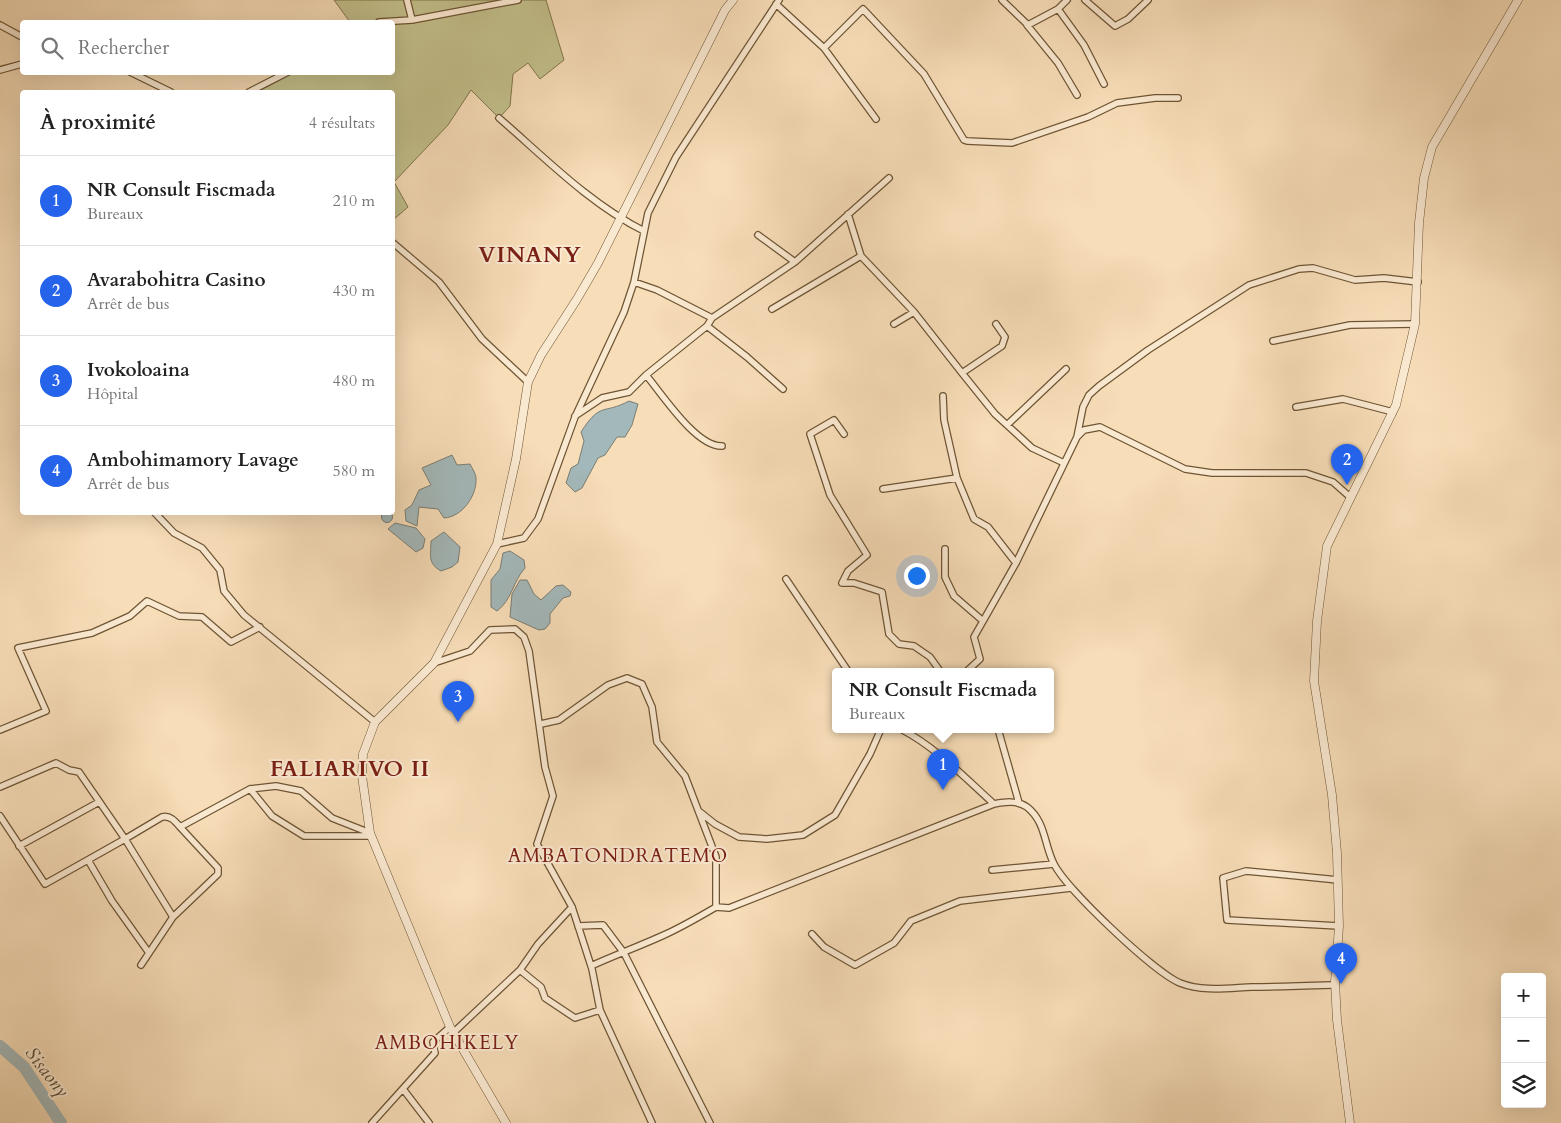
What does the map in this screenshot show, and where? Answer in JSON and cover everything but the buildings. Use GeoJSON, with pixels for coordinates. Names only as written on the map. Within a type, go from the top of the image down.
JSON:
{"type":"FeatureCollection","features":[{"type":"Feature","properties":{"kind":"street"},"geometry":{"type":"LineString","coordinates":[[407,0],[412,20]]}},
{"type":"Feature","properties":{"kind":"street"},"geometry":{"type":"LineString","coordinates":[[395,21],[412,20],[518,0]]}},
{"type":"Feature","properties":{"kind":"street"},"geometry":{"type":"LineString","coordinates":[[506,1123],[452,1029],[370,834],[362,776],[362,754],[375,722],[434,663],[497,544],[516,459],[528,382],[541,355],[577,299],[621,219],[690,76],[725,10],[733,0]]}},
{"type":"Feature","properties":{"kind":"street"},"geometry":{"type":"LineString","coordinates":[[1002,0],[1027,24],[1058,63],[1077,95]]}},
{"type":"Feature","properties":{"kind":"street"},"geometry":{"type":"LineString","coordinates":[[1027,24],[1058,9],[1067,0]]}},
{"type":"Feature","properties":{"kind":"street"},"geometry":{"type":"LineString","coordinates":[[1085,0],[1115,26],[1128,19],[1148,0]]}},
{"type":"Feature","properties":{"kind":"street"},"geometry":{"type":"LineString","coordinates":[[1350,1123],[1337,1020],[1335,985],[1338,880],[1332,795],[1314,680],[1317,621],[1327,546],[1393,412],[1415,324],[1419,223],[1424,178],[1432,147],[1518,0]]}},
{"type":"Feature","properties":{"kind":"street"},"geometry":{"type":"LineString","coordinates":[[497,544],[524,538],[538,519],[574,417],[624,312],[634,282],[648,213],[676,158],[777,2],[824,48],[876,119]]}},
{"type":"Feature","properties":{"kind":"street"},"geometry":{"type":"LineString","coordinates":[[824,48],[863,9],[924,74],[967,142],[1012,144],[1088,117],[1117,103],[1155,98],[1178,98]]}},
{"type":"Feature","properties":{"kind":"street"},"geometry":{"type":"LineString","coordinates":[[1058,9],[1084,45],[1104,84]]}},
{"type":"Feature","properties":{"kind":"street"},"geometry":{"type":"LineString","coordinates":[[0,25],[20,36]]}},
{"type":"Feature","properties":{"kind":"street"},"geometry":{"type":"LineString","coordinates":[[0,70],[20,65]]}},
{"type":"Feature","properties":{"kind":"street"},"geometry":{"type":"LineString","coordinates":[[136,75],[167,90]]}},
{"type":"Feature","properties":{"kind":"street"},"geometry":{"type":"LineString","coordinates":[[253,90],[282,75]]}},
{"type":"Feature","properties":{"kind":"street"},"geometry":{"type":"LineString","coordinates":[[499,118],[572,181],[621,219],[644,231]]}},
{"type":"Feature","properties":{"kind":"street"},"geometry":{"type":"LineString","coordinates":[[574,417],[602,398],[629,392],[646,375],[707,326],[712,318],[795,262],[889,178]]}},
{"type":"Feature","properties":{"kind":"street"},"geometry":{"type":"LineString","coordinates":[[848,214],[861,256],[914,312],[962,373],[1007,425],[1032,448],[1064,463]]}},
{"type":"Feature","properties":{"kind":"street"},"geometry":{"type":"LineString","coordinates":[[758,235],[795,262]]}},
{"type":"Feature","properties":{"kind":"street"},"geometry":{"type":"LineString","coordinates":[[395,245],[439,282],[482,339],[528,382]]}},
{"type":"Feature","properties":{"kind":"street"},"geometry":{"type":"LineString","coordinates":[[772,309],[861,256]]}},
{"type":"Feature","properties":{"kind":"street"},"geometry":{"type":"LineString","coordinates":[[970,668],[980,659],[979,648],[974,637],[1016,563],[1077,437],[1083,407],[1089,395],[1099,386],[1148,350],[1249,285],[1299,269],[1313,268],[1355,280],[1384,278],[1418,282]]}},
{"type":"Feature","properties":{"kind":"street"},"geometry":{"type":"LineString","coordinates":[[634,282],[657,290],[712,318]]}},
{"type":"Feature","properties":{"kind":"street"},"geometry":{"type":"LineString","coordinates":[[894,324],[914,312]]}},
{"type":"Feature","properties":{"kind":"street"},"geometry":{"type":"LineString","coordinates":[[962,373],[1002,346],[1005,338],[996,324]]}},
{"type":"Feature","properties":{"kind":"street"},"geometry":{"type":"LineString","coordinates":[[1273,341],[1350,325],[1415,324]]}},
{"type":"Feature","properties":{"kind":"street"},"geometry":{"type":"LineString","coordinates":[[707,326],[747,357],[782,389]]}},
{"type":"Feature","properties":{"kind":"street"},"geometry":{"type":"LineString","coordinates":[[1007,425],[1066,369]]}},
{"type":"Feature","properties":{"kind":"street"},"geometry":{"type":"LineString","coordinates":[[646,375],[694,433],[710,444],[722,446]]}},
{"type":"Feature","properties":{"kind":"street"},"geometry":{"type":"LineString","coordinates":[[943,396],[944,420],[957,478],[974,519],[988,527],[1016,563]]}},
{"type":"Feature","properties":{"kind":"street"},"geometry":{"type":"LineString","coordinates":[[1296,406],[1343,399],[1393,412]]}},
{"type":"Feature","properties":{"kind":"street"},"geometry":{"type":"LineString","coordinates":[[844,434],[834,420],[810,434],[830,495],[867,555],[848,571],[842,583],[854,583],[882,592],[889,634],[899,644],[914,646],[930,656],[938,668]]}},
{"type":"Feature","properties":{"kind":"street"},"geometry":{"type":"LineString","coordinates":[[1077,437],[1084,430],[1100,427],[1185,469],[1212,474],[1306,473],[1333,482],[1350,498]]}},
{"type":"Feature","properties":{"kind":"street"},"geometry":{"type":"LineString","coordinates":[[883,489],[957,478]]}},
{"type":"Feature","properties":{"kind":"street"},"geometry":{"type":"LineString","coordinates":[[157,515],[174,533],[202,548],[220,570],[224,591],[244,615],[375,722]]}},
{"type":"Feature","properties":{"kind":"street"},"geometry":{"type":"LineString","coordinates":[[945,549],[945,577],[954,596],[982,621]]}},
{"type":"Feature","properties":{"kind":"street"},"geometry":{"type":"LineString","coordinates":[[786,580],[846,668]]}},
{"type":"Feature","properties":{"kind":"street"},"geometry":{"type":"LineString","coordinates":[[0,730],[46,711],[18,648],[92,633],[130,616],[147,601],[179,616],[202,617],[231,642],[260,627]]}},
{"type":"Feature","properties":{"kind":"street"},"geometry":{"type":"LineString","coordinates":[[434,663],[470,652],[490,630],[515,629],[524,637],[530,651],[545,767],[553,796],[537,844],[572,907],[591,966],[600,1010],[652,1123]]}},
{"type":"Feature","properties":{"kind":"street"},"geometry":{"type":"LineString","coordinates":[[540,724],[560,720],[608,686],[627,678],[642,684],[652,707],[656,742],[685,776],[716,857],[716,908]]}},
{"type":"Feature","properties":{"kind":"street"},"geometry":{"type":"LineString","coordinates":[[700,812],[715,824],[739,837],[767,839],[803,835],[835,815],[870,754],[879,733]]}},
{"type":"Feature","properties":{"kind":"street"},"geometry":{"type":"LineString","coordinates":[[909,733],[921,739],[940,754],[994,804]]}},
{"type":"Feature","properties":{"kind":"street"},"geometry":{"type":"LineString","coordinates":[[999,733],[1019,803],[1037,818],[1048,841],[1054,864],[1070,888],[1129,944],[1159,969],[1185,984],[1206,989],[1335,985]]}},
{"type":"Feature","properties":{"kind":"street"},"geometry":{"type":"LineString","coordinates":[[0,787],[47,766],[59,764],[69,770],[79,772],[125,839],[173,917]]}},
{"type":"Feature","properties":{"kind":"street"},"geometry":{"type":"LineString","coordinates":[[180,827],[250,789],[276,786],[301,791],[332,818],[370,834]]}},
{"type":"Feature","properties":{"kind":"street"},"geometry":{"type":"LineString","coordinates":[[250,789],[272,816],[304,836],[370,834]]}},
{"type":"Feature","properties":{"kind":"street"},"geometry":{"type":"LineString","coordinates":[[19,846],[99,802]]}},
{"type":"Feature","properties":{"kind":"street"},"geometry":{"type":"LineString","coordinates":[[591,966],[609,956],[624,953],[666,934],[716,908],[729,908],[994,804],[1019,803]]}},
{"type":"Feature","properties":{"kind":"street"},"geometry":{"type":"LineString","coordinates":[[0,816],[45,884],[162,817],[167,816],[173,819],[219,870],[207,886],[173,917],[141,965]]}},
{"type":"Feature","properties":{"kind":"street"},"geometry":{"type":"LineString","coordinates":[[88,860],[112,901],[149,953]]}},
{"type":"Feature","properties":{"kind":"street"},"geometry":{"type":"LineString","coordinates":[[992,870],[1054,864]]}},
{"type":"Feature","properties":{"kind":"street"},"geometry":{"type":"LineString","coordinates":[[1338,880],[1246,871],[1223,878],[1227,920],[1338,926]]}},
{"type":"Feature","properties":{"kind":"street"},"geometry":{"type":"LineString","coordinates":[[812,934],[824,946],[855,965],[894,943],[911,921],[960,901],[1070,888]]}},
{"type":"Feature","properties":{"kind":"street"},"geometry":{"type":"LineString","coordinates":[[372,1123],[435,1053],[433,1042],[452,1029],[520,970],[538,944],[572,907]]}},
{"type":"Feature","properties":{"kind":"street"},"geometry":{"type":"LineString","coordinates":[[578,926],[603,925],[624,953],[710,1123]]}},
{"type":"Feature","properties":{"kind":"street"},"geometry":{"type":"LineString","coordinates":[[520,970],[541,987],[545,998],[575,1018],[600,1010]]}},
{"type":"Feature","properties":{"kind":"street"},"geometry":{"type":"LineString","coordinates":[[403,1089],[429,1123]]}},
{"type":"Feature","properties":{"kind":"street"},"geometry":{"type":"LineString","coordinates":[[377,1117],[382,1123]]}},
{"type":"Feature","properties":{"kind":"shaded area"},"geometry":{"type":"Polygon","coordinates":[[[334,0],[546,0],[564,60],[540,79],[528,63],[513,74],[510,106],[499,118],[471,90],[448,125],[395,181],[395,90],[253,90],[284,75],[395,75],[395,20],[349,20],[334,0]]]}},
{"type":"Feature","properties":{"kind":"shaded area"},"geometry":{"type":"Polygon","coordinates":[[[395,184],[408,207],[395,218],[395,184]]]}},
{"type":"Feature","properties":{"kind":"shaded area"},"geometry":{"type":"Polygon","coordinates":[[[629,401],[638,404],[632,425],[625,437],[617,437],[605,455],[598,458],[582,488],[575,492],[566,483],[571,468],[578,464],[584,441],[581,432],[598,412],[629,401]]]}},
{"type":"Feature","properties":{"kind":"shaded area"},"geometry":{"type":"Polygon","coordinates":[[[452,455],[457,465],[470,464],[476,478],[474,492],[467,504],[457,514],[444,518],[438,509],[419,507],[417,526],[406,521],[405,510],[412,505],[419,490],[431,485],[422,468],[452,455]]]}},
{"type":"Feature","properties":{"kind":"shaded area"},"geometry":{"type":"Polygon","coordinates":[[[382,515],[392,515],[391,521],[387,523],[381,517],[382,515]]]}},
{"type":"Feature","properties":{"kind":"shaded area"},"geometry":{"type":"Polygon","coordinates":[[[395,523],[416,528],[425,539],[423,548],[416,552],[388,529],[395,523]]]}},
{"type":"Feature","properties":{"kind":"shaded area"},"geometry":{"type":"Polygon","coordinates":[[[444,532],[460,547],[458,562],[452,567],[441,571],[432,562],[430,555],[431,541],[444,532]]]}},
{"type":"Feature","properties":{"kind":"shaded area"},"geometry":{"type":"Polygon","coordinates":[[[510,551],[524,560],[525,568],[506,601],[497,611],[491,607],[491,580],[500,569],[503,553],[510,551]]]}},
{"type":"Feature","properties":{"kind":"shaded area"},"geometry":{"type":"Polygon","coordinates":[[[520,580],[527,580],[534,594],[541,600],[556,586],[563,585],[571,592],[570,596],[563,598],[550,614],[550,623],[545,629],[539,630],[510,617],[512,594],[520,580]]]}},
{"type":"Feature","properties":{"kind":"waterway","name":"Sisaony"},"geometry":{"type":"LineString","coordinates":[[0,1046],[24,1067],[61,1123]]}},
{"type":"Feature","properties":{"kind":"place","name":"Avarabohitra Casino"},"geometry":{"type":"Point","coordinates":[1347,485]}},
{"type":"Feature","properties":{"kind":"place","name":"Ivokoloaina"},"geometry":{"type":"Point","coordinates":[458,722]}},
{"type":"Feature","properties":{"kind":"place","name":"NR Consult Fiscmada"},"geometry":{"type":"Point","coordinates":[943,790]}},
{"type":"Feature","properties":{"kind":"place","name":"Ambohimamory Lavage"},"geometry":{"type":"Point","coordinates":[1341,984]}},
{"type":"Feature","properties":{"kind":"district","name":"VINANY"},"geometry":{"type":"Point","coordinates":[530,255]}},
{"type":"Feature","properties":{"kind":"district","name":"FALIARIVO II"},"geometry":{"type":"Point","coordinates":[350,769]}},
{"type":"Feature","properties":{"kind":"district","name":"AMBATONDRATEMO"},"geometry":{"type":"Point","coordinates":[618,856]}},
{"type":"Feature","properties":{"kind":"district","name":"AMBOHIKELY"},"geometry":{"type":"Point","coordinates":[447,1043]}}]}
